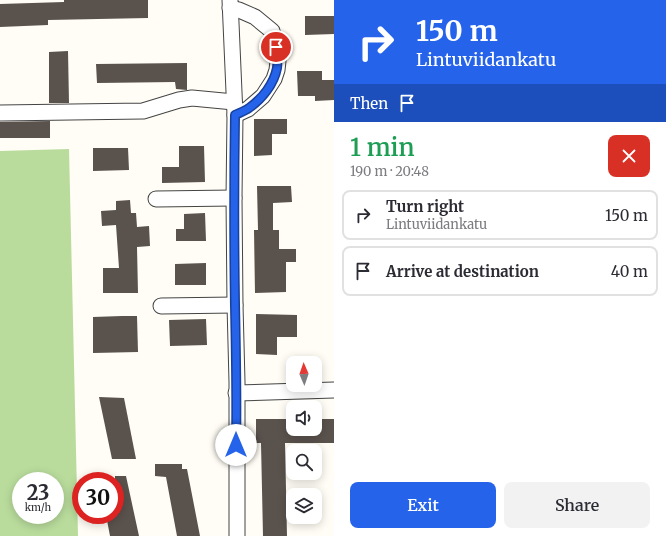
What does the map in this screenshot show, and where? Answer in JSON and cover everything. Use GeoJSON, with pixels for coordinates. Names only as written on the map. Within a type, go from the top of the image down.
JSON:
{"type":"FeatureCollection","features":[{"type":"Feature","properties":{"kind":"street"},"geometry":{"type":"LineString","coordinates":[[0,113],[143,111],[192,98],[234,108],[248,109],[263,96],[274,79],[278,60],[276,47],[272,31],[255,16],[239,10],[230,4]]}},
{"type":"Feature","properties":{"kind":"street"},"geometry":{"type":"LineString","coordinates":[[230,4],[234,108],[237,536]]}},
{"type":"Feature","properties":{"kind":"street"},"geometry":{"type":"LineString","coordinates":[[156,199],[234,198]]}},
{"type":"Feature","properties":{"kind":"street"},"geometry":{"type":"LineString","coordinates":[[161,306],[235,305]]}},
{"type":"Feature","properties":{"kind":"street"},"geometry":{"type":"LineString","coordinates":[[236,393],[334,390]]}},
{"type":"Feature","properties":{"kind":"green space"},"geometry":{"type":"Polygon","coordinates":[[[69,149],[77,472],[72,472],[72,524],[78,524],[78,536],[0,536],[0,151],[69,149]]]}},
{"type":"Feature","properties":{"kind":"building"},"geometry":{"type":"Polygon","coordinates":[[[64,0],[148,0],[148,18],[48,20],[48,25],[0,27],[0,4],[64,2],[64,0]]]}},
{"type":"Feature","properties":{"kind":"building"},"geometry":{"type":"Polygon","coordinates":[[[305,16],[334,16],[334,34],[305,35],[305,16]]]}},
{"type":"Feature","properties":{"kind":"building"},"geometry":{"type":"Polygon","coordinates":[[[68,51],[69,103],[49,103],[49,52],[68,51]]]}},
{"type":"Feature","properties":{"kind":"building"},"geometry":{"type":"Polygon","coordinates":[[[187,63],[187,90],[176,89],[175,82],[97,83],[96,64],[187,63]]]}},
{"type":"Feature","properties":{"kind":"building"},"geometry":{"type":"Polygon","coordinates":[[[297,71],[322,71],[322,80],[334,80],[334,100],[315,101],[315,96],[298,96],[297,71]]]}},
{"type":"Feature","properties":{"kind":"building"},"geometry":{"type":"Polygon","coordinates":[[[254,119],[287,119],[287,134],[272,134],[272,155],[254,156],[254,119]]]}},
{"type":"Feature","properties":{"kind":"building"},"geometry":{"type":"Polygon","coordinates":[[[50,121],[50,138],[0,138],[0,122],[50,121]]]}},
{"type":"Feature","properties":{"kind":"building"},"geometry":{"type":"Polygon","coordinates":[[[179,146],[204,146],[205,182],[162,183],[162,167],[179,167],[179,146]]]}},
{"type":"Feature","properties":{"kind":"building"},"geometry":{"type":"Polygon","coordinates":[[[93,148],[128,148],[129,170],[93,171],[93,148]]]}},
{"type":"Feature","properties":{"kind":"building"},"geometry":{"type":"Polygon","coordinates":[[[257,186],[291,186],[292,202],[273,203],[273,230],[279,230],[279,249],[296,249],[296,262],[286,262],[286,292],[255,293],[254,230],[258,230],[257,186]]]}},
{"type":"Feature","properties":{"kind":"building"},"geometry":{"type":"Polygon","coordinates":[[[130,200],[131,213],[136,213],[137,227],[149,226],[150,246],[137,247],[138,293],[103,293],[103,268],[119,268],[116,225],[102,226],[101,211],[116,210],[116,201],[130,200]]]}},
{"type":"Feature","properties":{"kind":"building"},"geometry":{"type":"Polygon","coordinates":[[[205,213],[206,241],[176,241],[176,229],[184,229],[184,214],[205,213]]]}},
{"type":"Feature","properties":{"kind":"building"},"geometry":{"type":"Polygon","coordinates":[[[206,263],[206,285],[175,285],[175,264],[206,263]]]}},
{"type":"Feature","properties":{"kind":"building"},"geometry":{"type":"Polygon","coordinates":[[[256,314],[297,315],[297,337],[277,337],[277,355],[256,354],[256,314]]]}},
{"type":"Feature","properties":{"kind":"building"},"geometry":{"type":"Polygon","coordinates":[[[137,316],[138,352],[93,353],[93,317],[137,316]]]}},
{"type":"Feature","properties":{"kind":"building"},"geometry":{"type":"Polygon","coordinates":[[[206,319],[207,345],[170,346],[169,320],[206,319]]]}},
{"type":"Feature","properties":{"kind":"building"},"geometry":{"type":"Polygon","coordinates":[[[99,397],[124,398],[136,459],[112,459],[99,397]]]}},
{"type":"Feature","properties":{"kind":"building"},"geometry":{"type":"Polygon","coordinates":[[[256,419],[286,419],[286,436],[322,436],[322,419],[334,419],[334,443],[285,443],[287,536],[263,536],[261,443],[256,443],[256,419]]]}},
{"type":"Feature","properties":{"kind":"building"},"geometry":{"type":"Polygon","coordinates":[[[155,464],[182,464],[182,469],[187,469],[200,536],[177,536],[166,477],[155,476],[155,464]]]}},
{"type":"Feature","properties":{"kind":"building"},"geometry":{"type":"Polygon","coordinates":[[[124,476],[126,476],[139,536],[110,536],[108,524],[124,524],[124,476]]]}},
{"type":"Feature","properties":{"kind":"route"},"geometry":{"type":"LineString","coordinates":[[236,445],[237,382],[234,198],[235,115],[248,109],[263,96],[274,79],[278,60],[276,47]]}}]}
